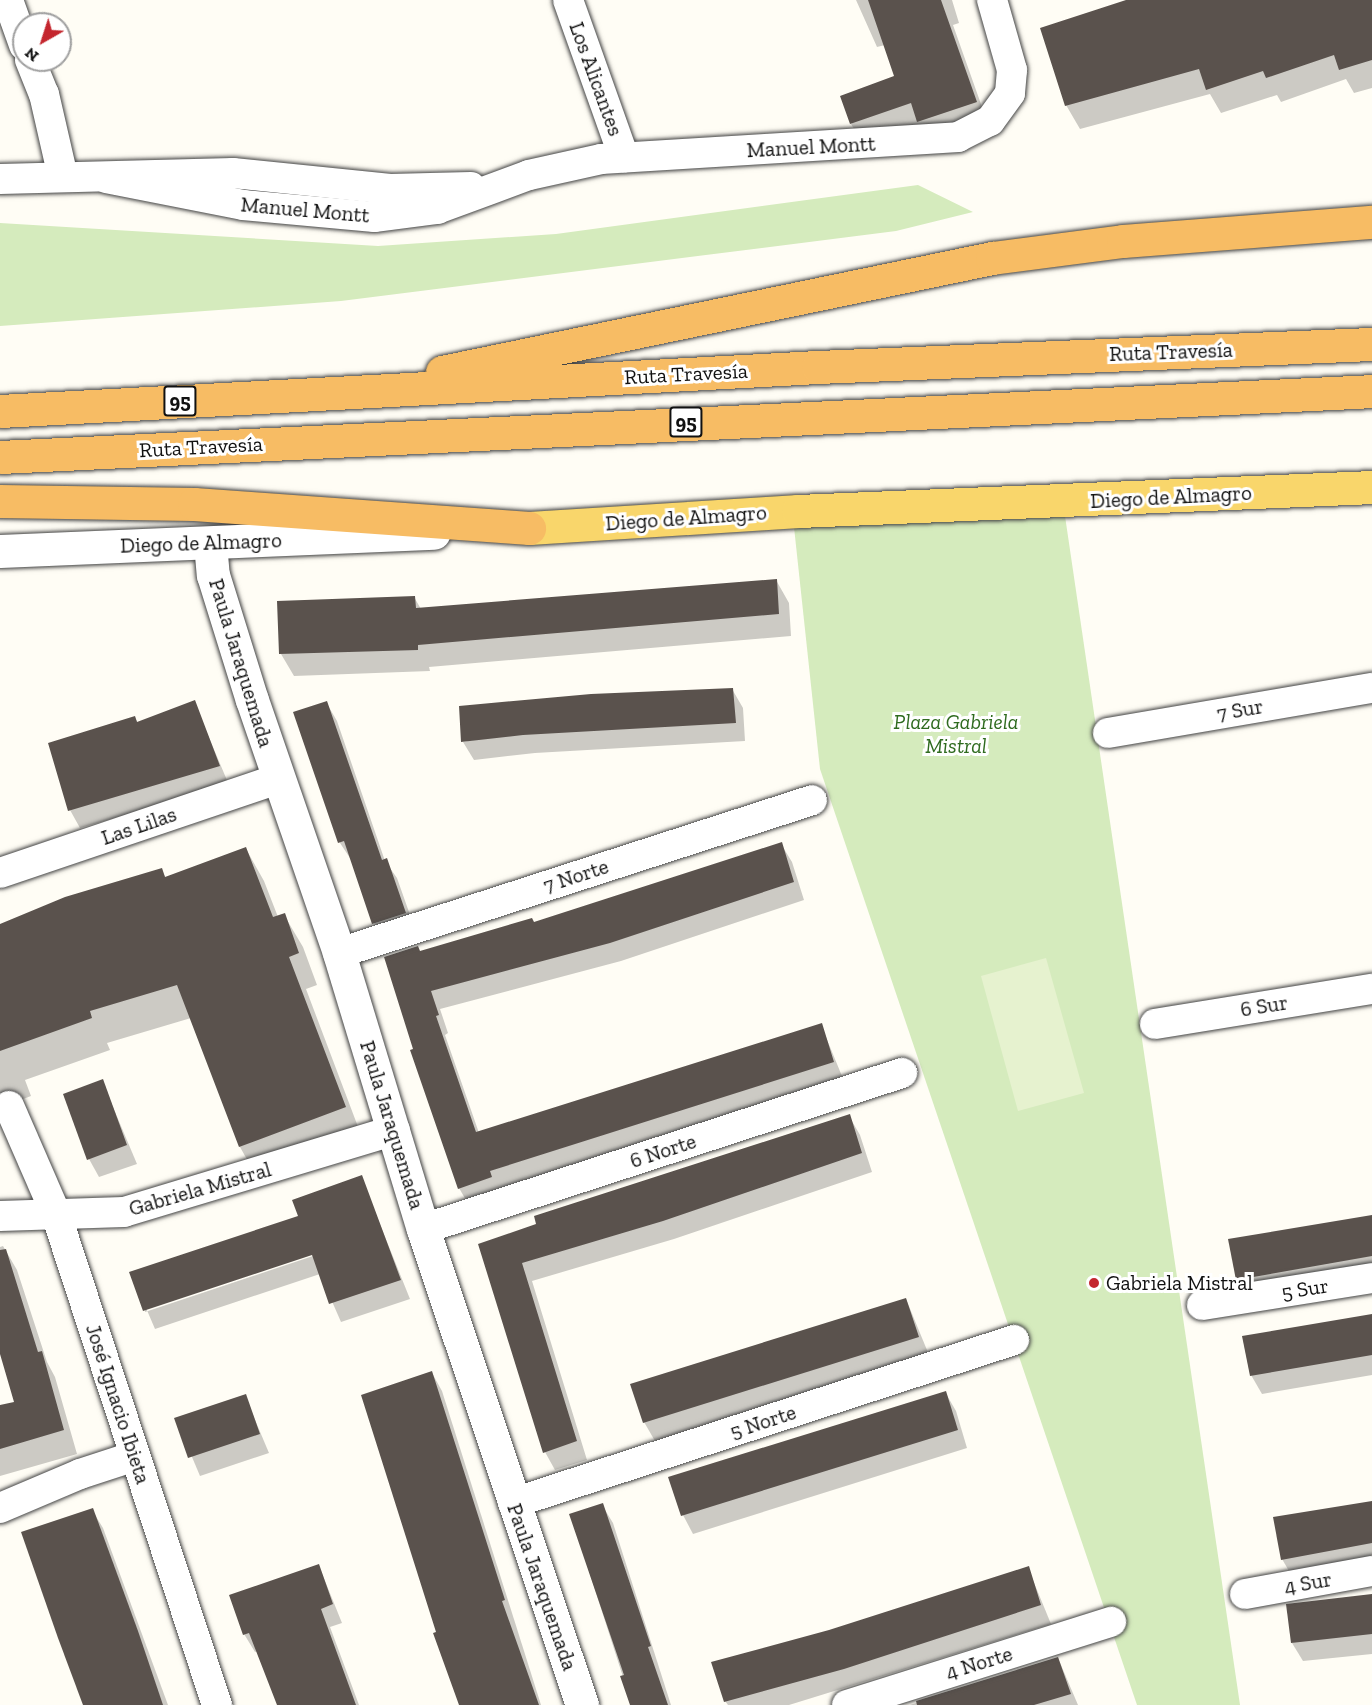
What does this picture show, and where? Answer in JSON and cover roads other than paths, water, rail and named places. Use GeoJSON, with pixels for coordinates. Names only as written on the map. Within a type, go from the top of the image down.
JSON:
{"type":"FeatureCollection","features":[{"type":"Feature","properties":{"kind":"highway"},"geometry":{"type":"LineString","coordinates":[[361,391],[503,357],[740,313],[992,258],[1123,241],[1372,222]]}},
{"type":"Feature","properties":{"kind":"highway","name":"Ruta Travesía"},"geometry":{"type":"LineString","coordinates":[[0,411],[361,391],[1372,344]]}},
{"type":"Feature","properties":{"kind":"highway","name":"Ruta Travesía"},"geometry":{"type":"LineString","coordinates":[[0,457],[1372,391]]}},
{"type":"Feature","properties":{"kind":"highway"},"geometry":{"type":"LineString","coordinates":[[0,501],[194,504],[529,528]]}},
{"type":"Feature","properties":{"kind":"main road","name":"Diego de Almagro"},"geometry":{"type":"LineString","coordinates":[[529,528],[798,511],[1372,487]]}},
{"type":"Feature","properties":{"kind":"street","name":"Los Alicantes"},"geometry":{"type":"LineString","coordinates":[[568,0],[624,157]]}},
{"type":"Feature","properties":{"kind":"street","name":"Manuel Montt"},"geometry":{"type":"LineString","coordinates":[[0,179],[106,178],[243,205],[374,217],[436,209],[501,185],[570,165],[624,157],[938,141],[975,130],[999,113],[1012,81],[1008,52],[992,0]]}},
{"type":"Feature","properties":{"kind":"street"},"geometry":{"type":"LineString","coordinates":[[35,72],[44,94],[63,177]]}},
{"type":"Feature","properties":{"kind":"street","name":"Diego de Almagro"},"geometry":{"type":"LineString","coordinates":[[0,551],[529,528]]}},
{"type":"Feature","properties":{"kind":"street","name":"Paula Jaraquemada"},"geometry":{"type":"LineString","coordinates":[[210,543],[213,575],[278,779],[339,953],[395,1130],[423,1229],[582,1705]]}},
{"type":"Feature","properties":{"kind":"street","name":"7 Sur"},"geometry":{"type":"LineString","coordinates":[[1108,733],[1372,688]]}},
{"type":"Feature","properties":{"kind":"street","name":"Las Lilas"},"geometry":{"type":"LineString","coordinates":[[0,873],[278,779]]}},
{"type":"Feature","properties":{"kind":"street","name":"7 Norte"},"geometry":{"type":"LineString","coordinates":[[339,953],[812,800]]}},
{"type":"Feature","properties":{"kind":"street","name":"6 Sur"},"geometry":{"type":"LineString","coordinates":[[1155,1024],[1372,989]]}},
{"type":"Feature","properties":{"kind":"street","name":"6 Norte"},"geometry":{"type":"LineString","coordinates":[[423,1229],[902,1073]]}},
{"type":"Feature","properties":{"kind":"street","name":"José Ignacio Ibieta"},"geometry":{"type":"LineString","coordinates":[[9,1106],[56,1214],[217,1705]]}},
{"type":"Feature","properties":{"kind":"street","name":"Gabriela Mistral"},"geometry":{"type":"LineString","coordinates":[[0,1216],[142,1208],[395,1130]]}},
{"type":"Feature","properties":{"kind":"street","name":"5 Sur"},"geometry":{"type":"LineString","coordinates":[[1202,1305],[1372,1278]]}},
{"type":"Feature","properties":{"kind":"street","name":"5 Norte"},"geometry":{"type":"LineString","coordinates":[[513,1503],[1014,1340]]}},
{"type":"Feature","properties":{"kind":"street"},"geometry":{"type":"LineString","coordinates":[[0,1508],[80,1474],[135,1456]]}},
{"type":"Feature","properties":{"kind":"street","name":"4 Sur"},"geometry":{"type":"LineString","coordinates":[[1245,1594],[1372,1571]]}},
{"type":"Feature","properties":{"kind":"street","name":"4 Norte"},"geometry":{"type":"LineString","coordinates":[[847,1705],[1111,1622]]}},
{"type":"Feature","properties":{"kind":"place","name":"Gabriela Mistral"},"geometry":{"type":"Point","coordinates":[1094,1283]}},
{"type":"Feature","properties":{"kind":"park label","name":"Plaza Gabriela Mistral"},"geometry":{"type":"Point","coordinates":[956,734]}}]}
